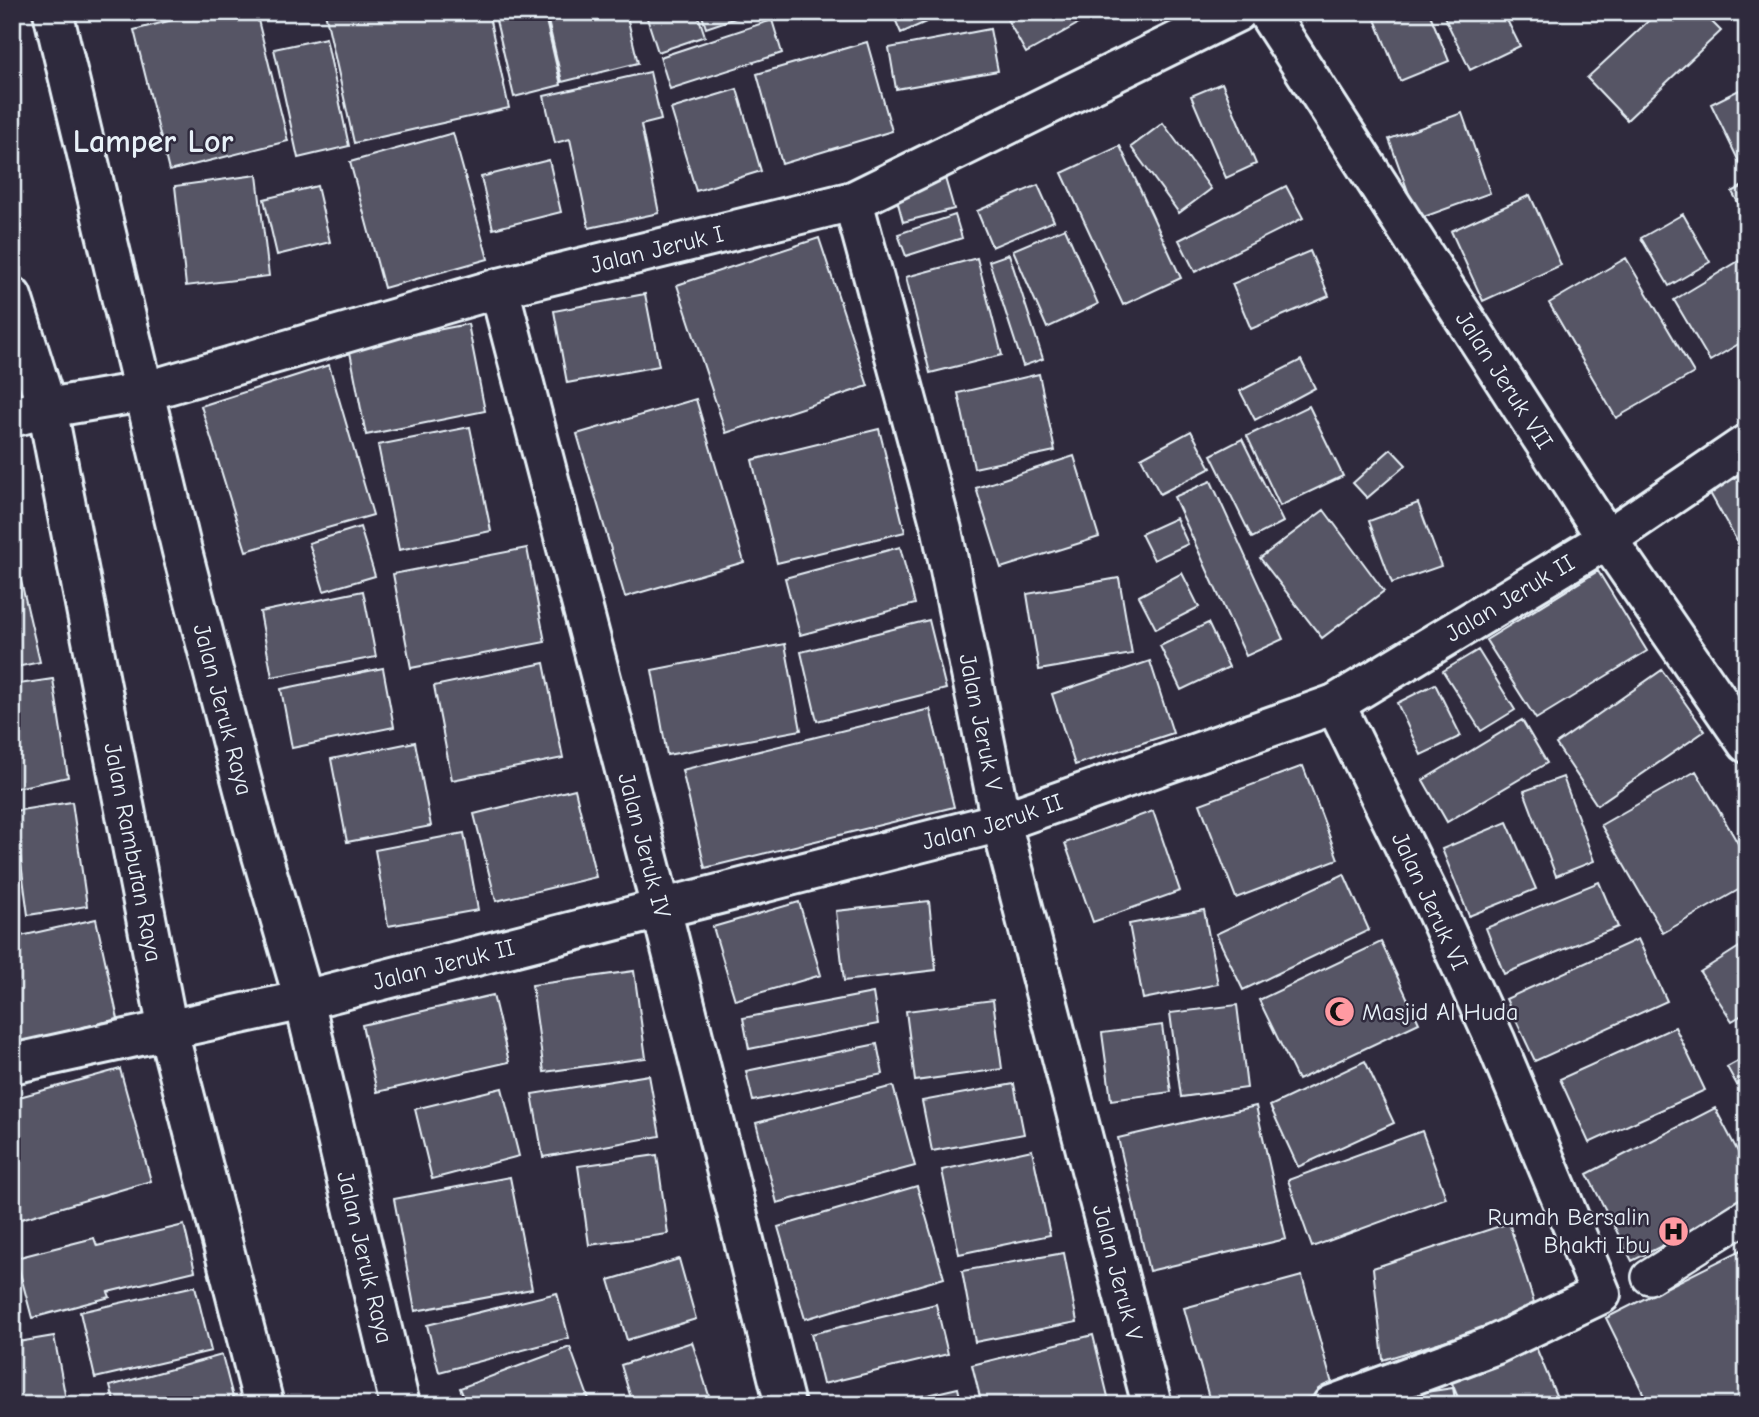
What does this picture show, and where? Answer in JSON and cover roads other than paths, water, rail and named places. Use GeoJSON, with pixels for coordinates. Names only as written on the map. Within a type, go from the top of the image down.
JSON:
{"type":"FeatureCollection","features":[{"type":"Feature","properties":{"kind":"street","name":"Jalan Jeruk Raya"},"geometry":{"type":"LineString","coordinates":[[53,12],[143,392],[254,828],[304,1000],[400,1405]]}},
{"type":"Feature","properties":{"kind":"street","name":"Jalan Jeruk I"},"geometry":{"type":"LineString","coordinates":[[30,412],[143,392],[499,288],[853,201],[1237,12]]}},
{"type":"Feature","properties":{"kind":"street","name":"Jalan Jeruk VII"},"geometry":{"type":"LineString","coordinates":[[1267,12],[1607,539],[1747,743]]}},
{"type":"Feature","properties":{"kind":"street","name":"Jalan Jeruk V"},"geometry":{"type":"LineString","coordinates":[[853,201],[942,530],[1001,822],[1152,1405]]}},
{"type":"Feature","properties":{"kind":"street","name":"Jalan Jeruk IV"},"geometry":{"type":"LineString","coordinates":[[499,288],[661,908],[785,1405]]}},
{"type":"Feature","properties":{"kind":"street","name":"Jalan Rambutan Raya"},"geometry":{"type":"LineString","coordinates":[[12,298],[30,412],[168,1031],[264,1405]]}},
{"type":"Feature","properties":{"kind":"street","name":"Jalan Jeruk II"},"geometry":{"type":"LineString","coordinates":[[12,1064],[304,1000],[1001,822],[1335,704],[1607,539],[1747,444]]}},
{"type":"Feature","properties":{"kind":"street","name":"Jalan Jeruk VI"},"geometry":{"type":"LineString","coordinates":[[1332,1405],[1494,1345],[1601,1294],[1490,1029],[1434,906],[1335,704]]}},
{"type":"Feature","properties":{"kind":"lane"},"geometry":{"type":"LineString","coordinates":[[1649,1277],[1747,1215]]}},
{"type":"Feature","properties":{"kind":"place","name":"Masjid Al Huda"},"geometry":{"type":"Point","coordinates":[1339,1012]}},
{"type":"Feature","properties":{"kind":"place","name":"Rumah Bersalin Bhakti Ibu"},"geometry":{"type":"Point","coordinates":[1673,1231]}},
{"type":"Feature","properties":{"kind":"district","name":"Lamper Lor"},"geometry":{"type":"Point","coordinates":[153,141]}}]}
